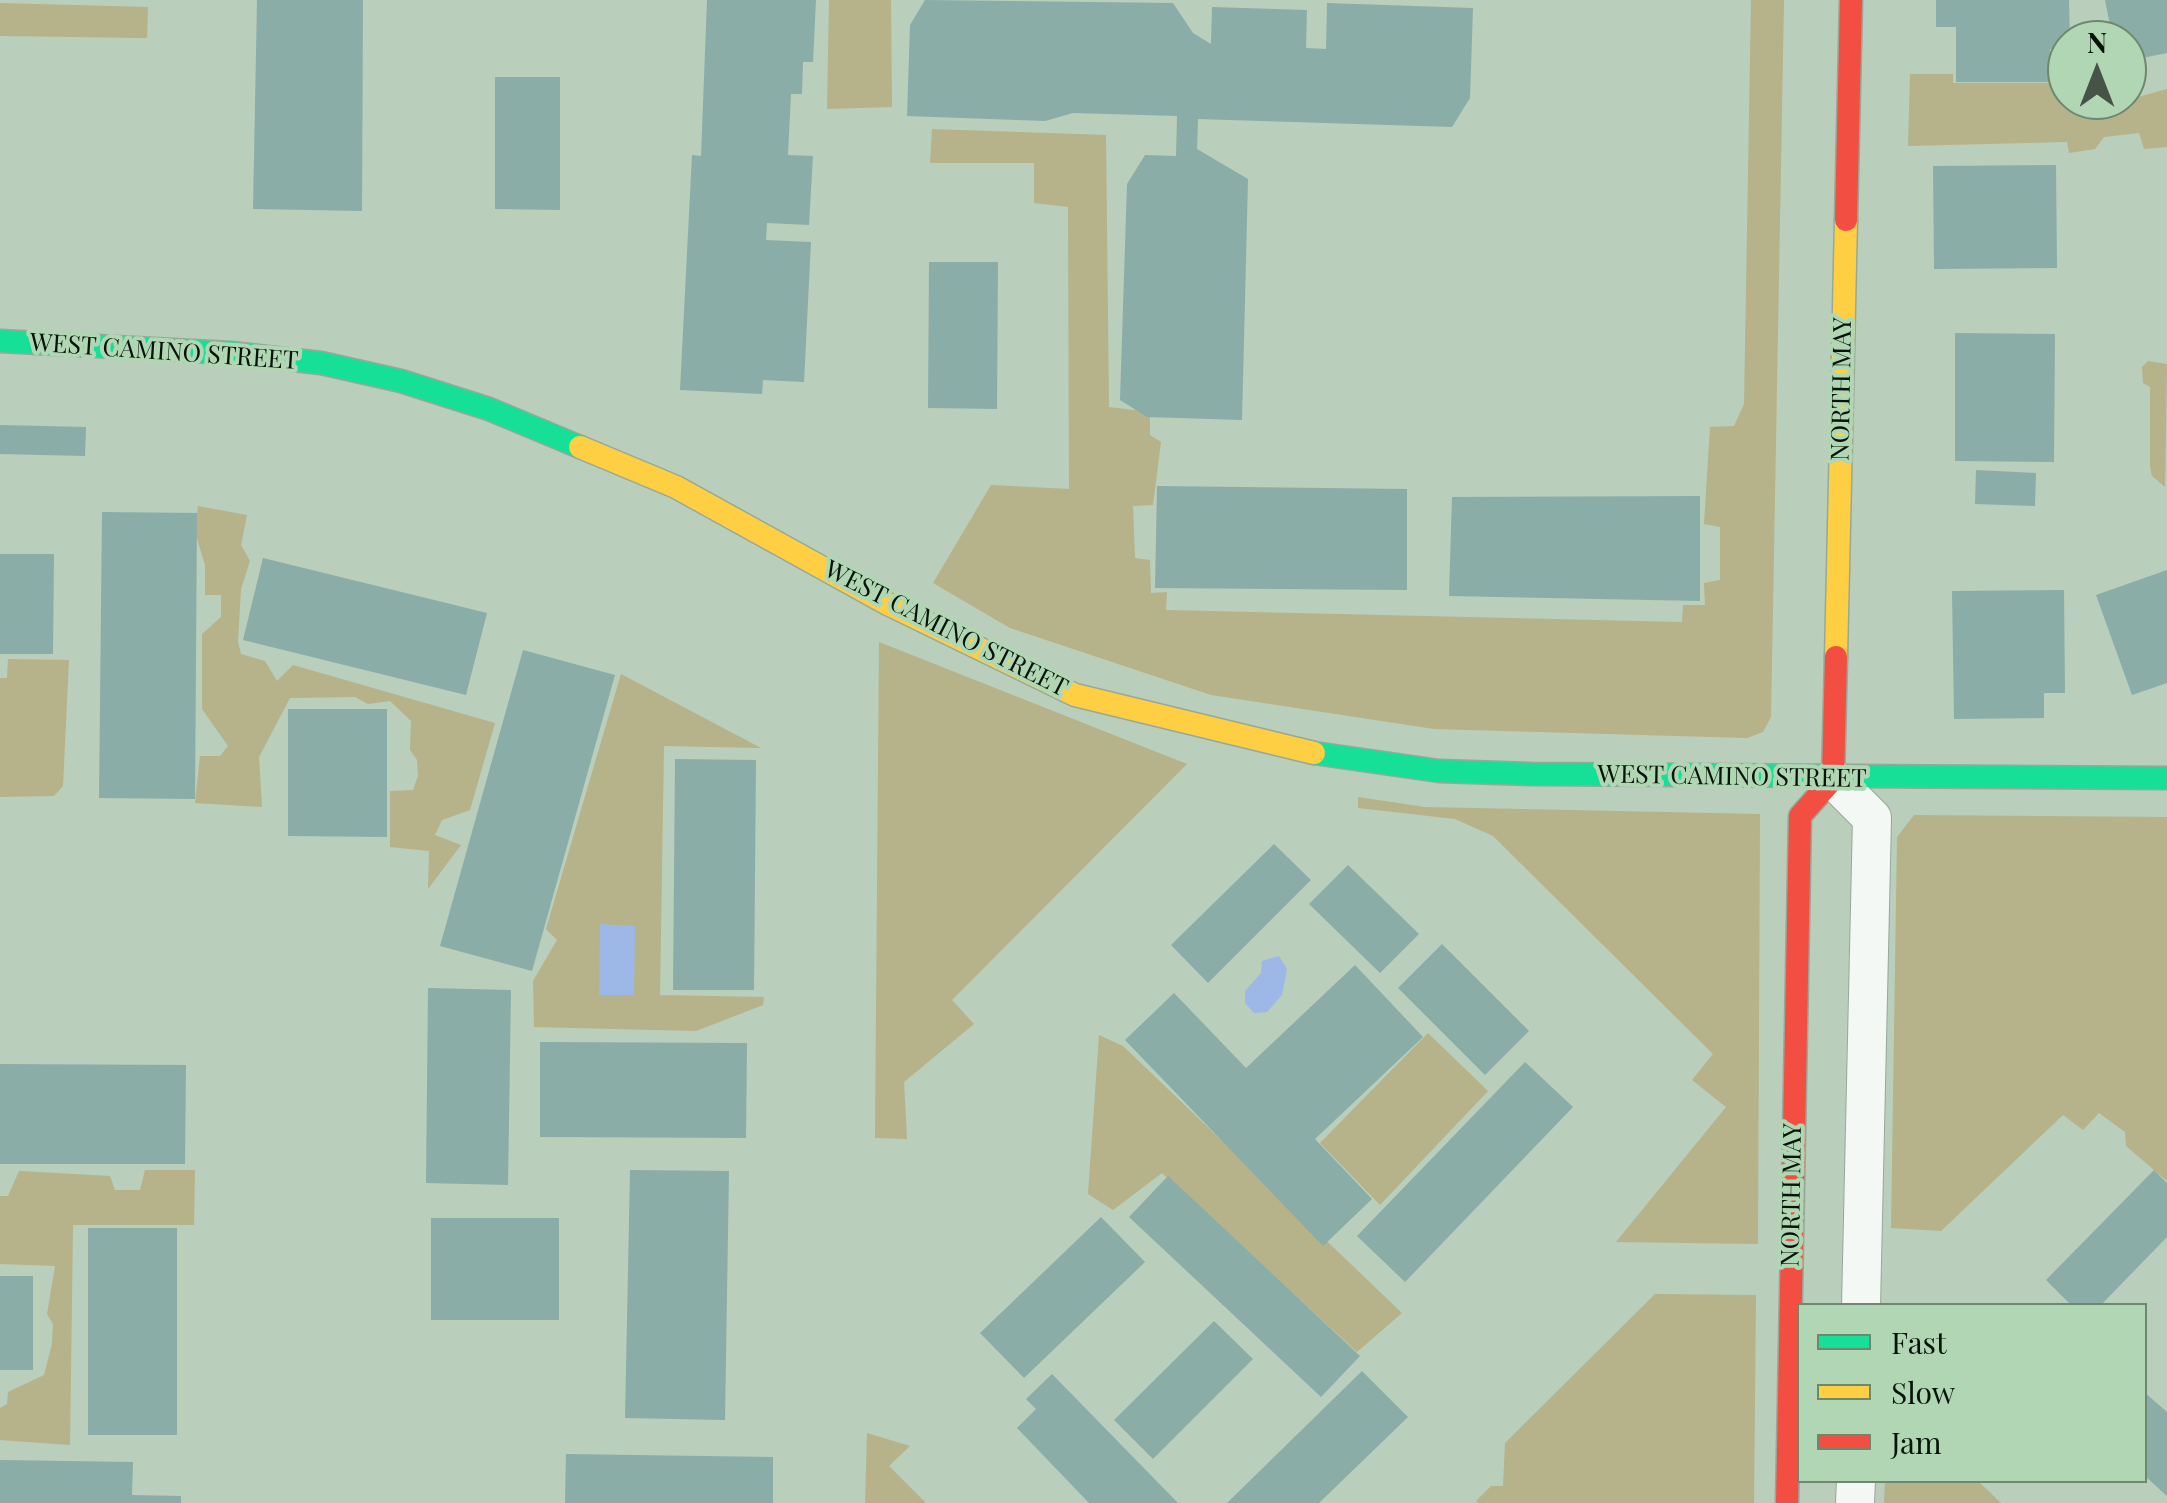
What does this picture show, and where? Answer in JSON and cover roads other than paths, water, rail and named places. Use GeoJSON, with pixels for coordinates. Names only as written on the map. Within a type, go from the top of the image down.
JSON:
{"type":"FeatureCollection","features":[{"type":"Feature","properties":{"kind":"street","name":"NORTH MAY"},"geometry":{"type":"LineString","coordinates":[[1787,1503],[1800,816],[1833,779],[1850,0]]}},
{"type":"Feature","properties":{"kind":"street","name":"WEST CAMINO STREET"},"geometry":{"type":"LineString","coordinates":[[0,341],[131,344],[321,363],[402,382],[489,409],[676,487],[886,604],[1075,695],[1336,758],[1439,771],[1833,779],[2167,778]]}},
{"type":"Feature","properties":{"kind":"street"},"geometry":{"type":"LineString","coordinates":[[1833,779],[1872,818],[1861,1303]]}},
{"type":"Feature","properties":{"kind":"water"},"geometry":{"type":"Polygon","coordinates":[[[600,924],[635,926],[634,995],[599,995],[600,924]]]}},
{"type":"Feature","properties":{"kind":"water"},"geometry":{"type":"Polygon","coordinates":[[[1279,956],[1287,969],[1282,995],[1267,1012],[1254,1013],[1245,1003],[1245,991],[1261,973],[1262,961],[1279,956]]]}}]}
